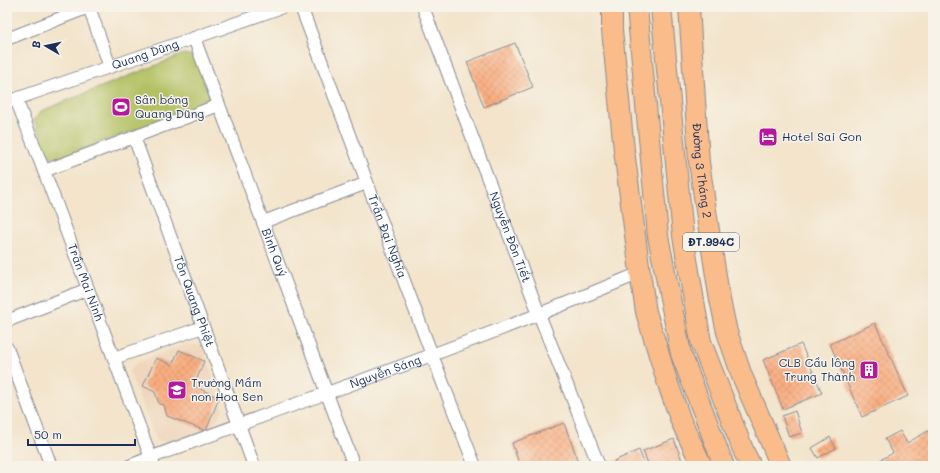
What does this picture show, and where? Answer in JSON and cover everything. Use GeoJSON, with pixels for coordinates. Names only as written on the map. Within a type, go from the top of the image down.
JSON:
{"type":"FeatureCollection","features":[{"type":"Feature","properties":{"kind":"main road"},"geometry":{"type":"LineString","coordinates":[[612,7],[612,30],[623,143],[646,312],[681,421],[702,466]]}},
{"type":"Feature","properties":{"kind":"main road"},"geometry":{"type":"LineString","coordinates":[[637,7],[658,236],[681,354],[724,466]]}},
{"type":"Feature","properties":{"kind":"main road","name":"Đường 3 Tháng 2"},"geometry":{"type":"LineString","coordinates":[[661,7],[683,236],[702,342],[744,452],[751,466]]}},
{"type":"Feature","properties":{"kind":"main road","name":"Đường 3 Tháng 2"},"geometry":{"type":"LineString","coordinates":[[689,7],[699,162],[719,295],[727,332],[742,376],[780,466]]}},
{"type":"Feature","properties":{"kind":"main road"},"geometry":{"type":"LineString","coordinates":[[719,387],[742,376]]}},
{"type":"Feature","properties":{"kind":"street"},"geometry":{"type":"LineString","coordinates":[[7,39],[89,7],[110,67]]}},
{"type":"Feature","properties":{"kind":"street","name":"Quang Dũng"},"geometry":{"type":"LineString","coordinates":[[12,101],[282,7]]}},
{"type":"Feature","properties":{"kind":"street","name":"Trần Đại Nghĩa"},"geometry":{"type":"LineString","coordinates":[[301,7],[475,466]]}},
{"type":"Feature","properties":{"kind":"street","name":"Nguyễn Đôn Tiết"},"geometry":{"type":"LineString","coordinates":[[424,7],[539,314],[599,466]]}},
{"type":"Feature","properties":{"kind":"street","name":"Bình Quý"},"geometry":{"type":"LineString","coordinates":[[194,38],[354,466]]}},
{"type":"Feature","properties":{"kind":"street","name":"Trần Mai Ninh"},"geometry":{"type":"LineString","coordinates":[[12,101],[44,171],[152,462]]}},
{"type":"Feature","properties":{"kind":"street"},"geometry":{"type":"LineString","coordinates":[[44,171],[220,105]]}},
{"type":"Feature","properties":{"kind":"street","name":"Tôn Quang Phiệt"},"geometry":{"type":"LineString","coordinates":[[134,137],[254,466]]}},
{"type":"Feature","properties":{"kind":"street"},"geometry":{"type":"LineString","coordinates":[[263,222],[367,183]]}},
{"type":"Feature","properties":{"kind":"street","name":"Nguyễn Sáng"},"geometry":{"type":"LineString","coordinates":[[129,466],[152,462],[239,425],[432,355],[640,273]]}},
{"type":"Feature","properties":{"kind":"street"},"geometry":{"type":"LineString","coordinates":[[7,321],[88,289]]}},
{"type":"Feature","properties":{"kind":"street"},"geometry":{"type":"LineString","coordinates":[[114,358],[203,327]]}},
{"type":"Feature","properties":{"kind":"street"},"geometry":{"type":"LineString","coordinates":[[7,348],[51,466]]}},
{"type":"Feature","properties":{"kind":"shaded area","name":"Trường Mầm non Hoa Sen"},"geometry":{"type":"Polygon","coordinates":[[[188,343],[202,346],[223,408],[213,428],[167,444],[156,439],[129,372],[136,363],[188,343]]]}},
{"type":"Feature","properties":{"kind":"green space"},"geometry":{"type":"Polygon","coordinates":[[[184,54],[196,57],[210,94],[204,105],[59,158],[48,156],[34,120],[41,111],[184,54]]]}},
{"type":"Feature","properties":{"kind":"building"},"geometry":{"type":"Polygon","coordinates":[[[515,43],[533,87],[484,107],[467,62],[515,43]]]}},
{"type":"Feature","properties":{"kind":"building","name":"CLB Cầu lông Trung Thành"},"geometry":{"type":"Polygon","coordinates":[[[875,323],[908,396],[862,417],[830,344],[875,323]]]}},
{"type":"Feature","properties":{"kind":"building"},"geometry":{"type":"Polygon","coordinates":[[[801,344],[822,393],[783,409],[763,360],[801,344]]]}},
{"type":"Feature","properties":{"kind":"building"},"geometry":{"type":"Polygon","coordinates":[[[179,350],[204,361],[194,386],[219,398],[206,431],[167,416],[164,405],[159,404],[155,392],[143,386],[156,358],[172,365],[179,350]]]}},
{"type":"Feature","properties":{"kind":"building"},"geometry":{"type":"Polygon","coordinates":[[[795,411],[802,433],[789,437],[782,416],[795,411]]]}},
{"type":"Feature","properties":{"kind":"building"},"geometry":{"type":"Polygon","coordinates":[[[564,423],[580,466],[520,466],[512,443],[564,423]]]}},
{"type":"Feature","properties":{"kind":"building"},"geometry":{"type":"Polygon","coordinates":[[[900,431],[907,443],[928,431],[933,439],[933,466],[869,466],[893,453],[885,439],[900,431]]]}},
{"type":"Feature","properties":{"kind":"building"},"geometry":{"type":"Polygon","coordinates":[[[830,437],[836,448],[818,458],[812,448],[830,437]]]}},
{"type":"Feature","properties":{"kind":"building"},"geometry":{"type":"Polygon","coordinates":[[[674,439],[684,466],[649,466],[643,451],[674,439]]]}},
{"type":"Feature","properties":{"kind":"building"},"geometry":{"type":"Polygon","coordinates":[[[639,450],[645,466],[616,466],[614,461],[639,450]]]}},
{"type":"Feature","properties":{"kind":"place","name":"Sân bóng Quang Dũng"},"geometry":{"type":"Point","coordinates":[121,107]}},
{"type":"Feature","properties":{"kind":"place","name":"Hotel Sai Gon"},"geometry":{"type":"Point","coordinates":[768,137]}},
{"type":"Feature","properties":{"kind":"place","name":"CLB Cầu lông Trung Thành"},"geometry":{"type":"Point","coordinates":[869,370]}},
{"type":"Feature","properties":{"kind":"place","name":"Trường Mầm non Hoa Sen"},"geometry":{"type":"Point","coordinates":[177,390]}}]}
